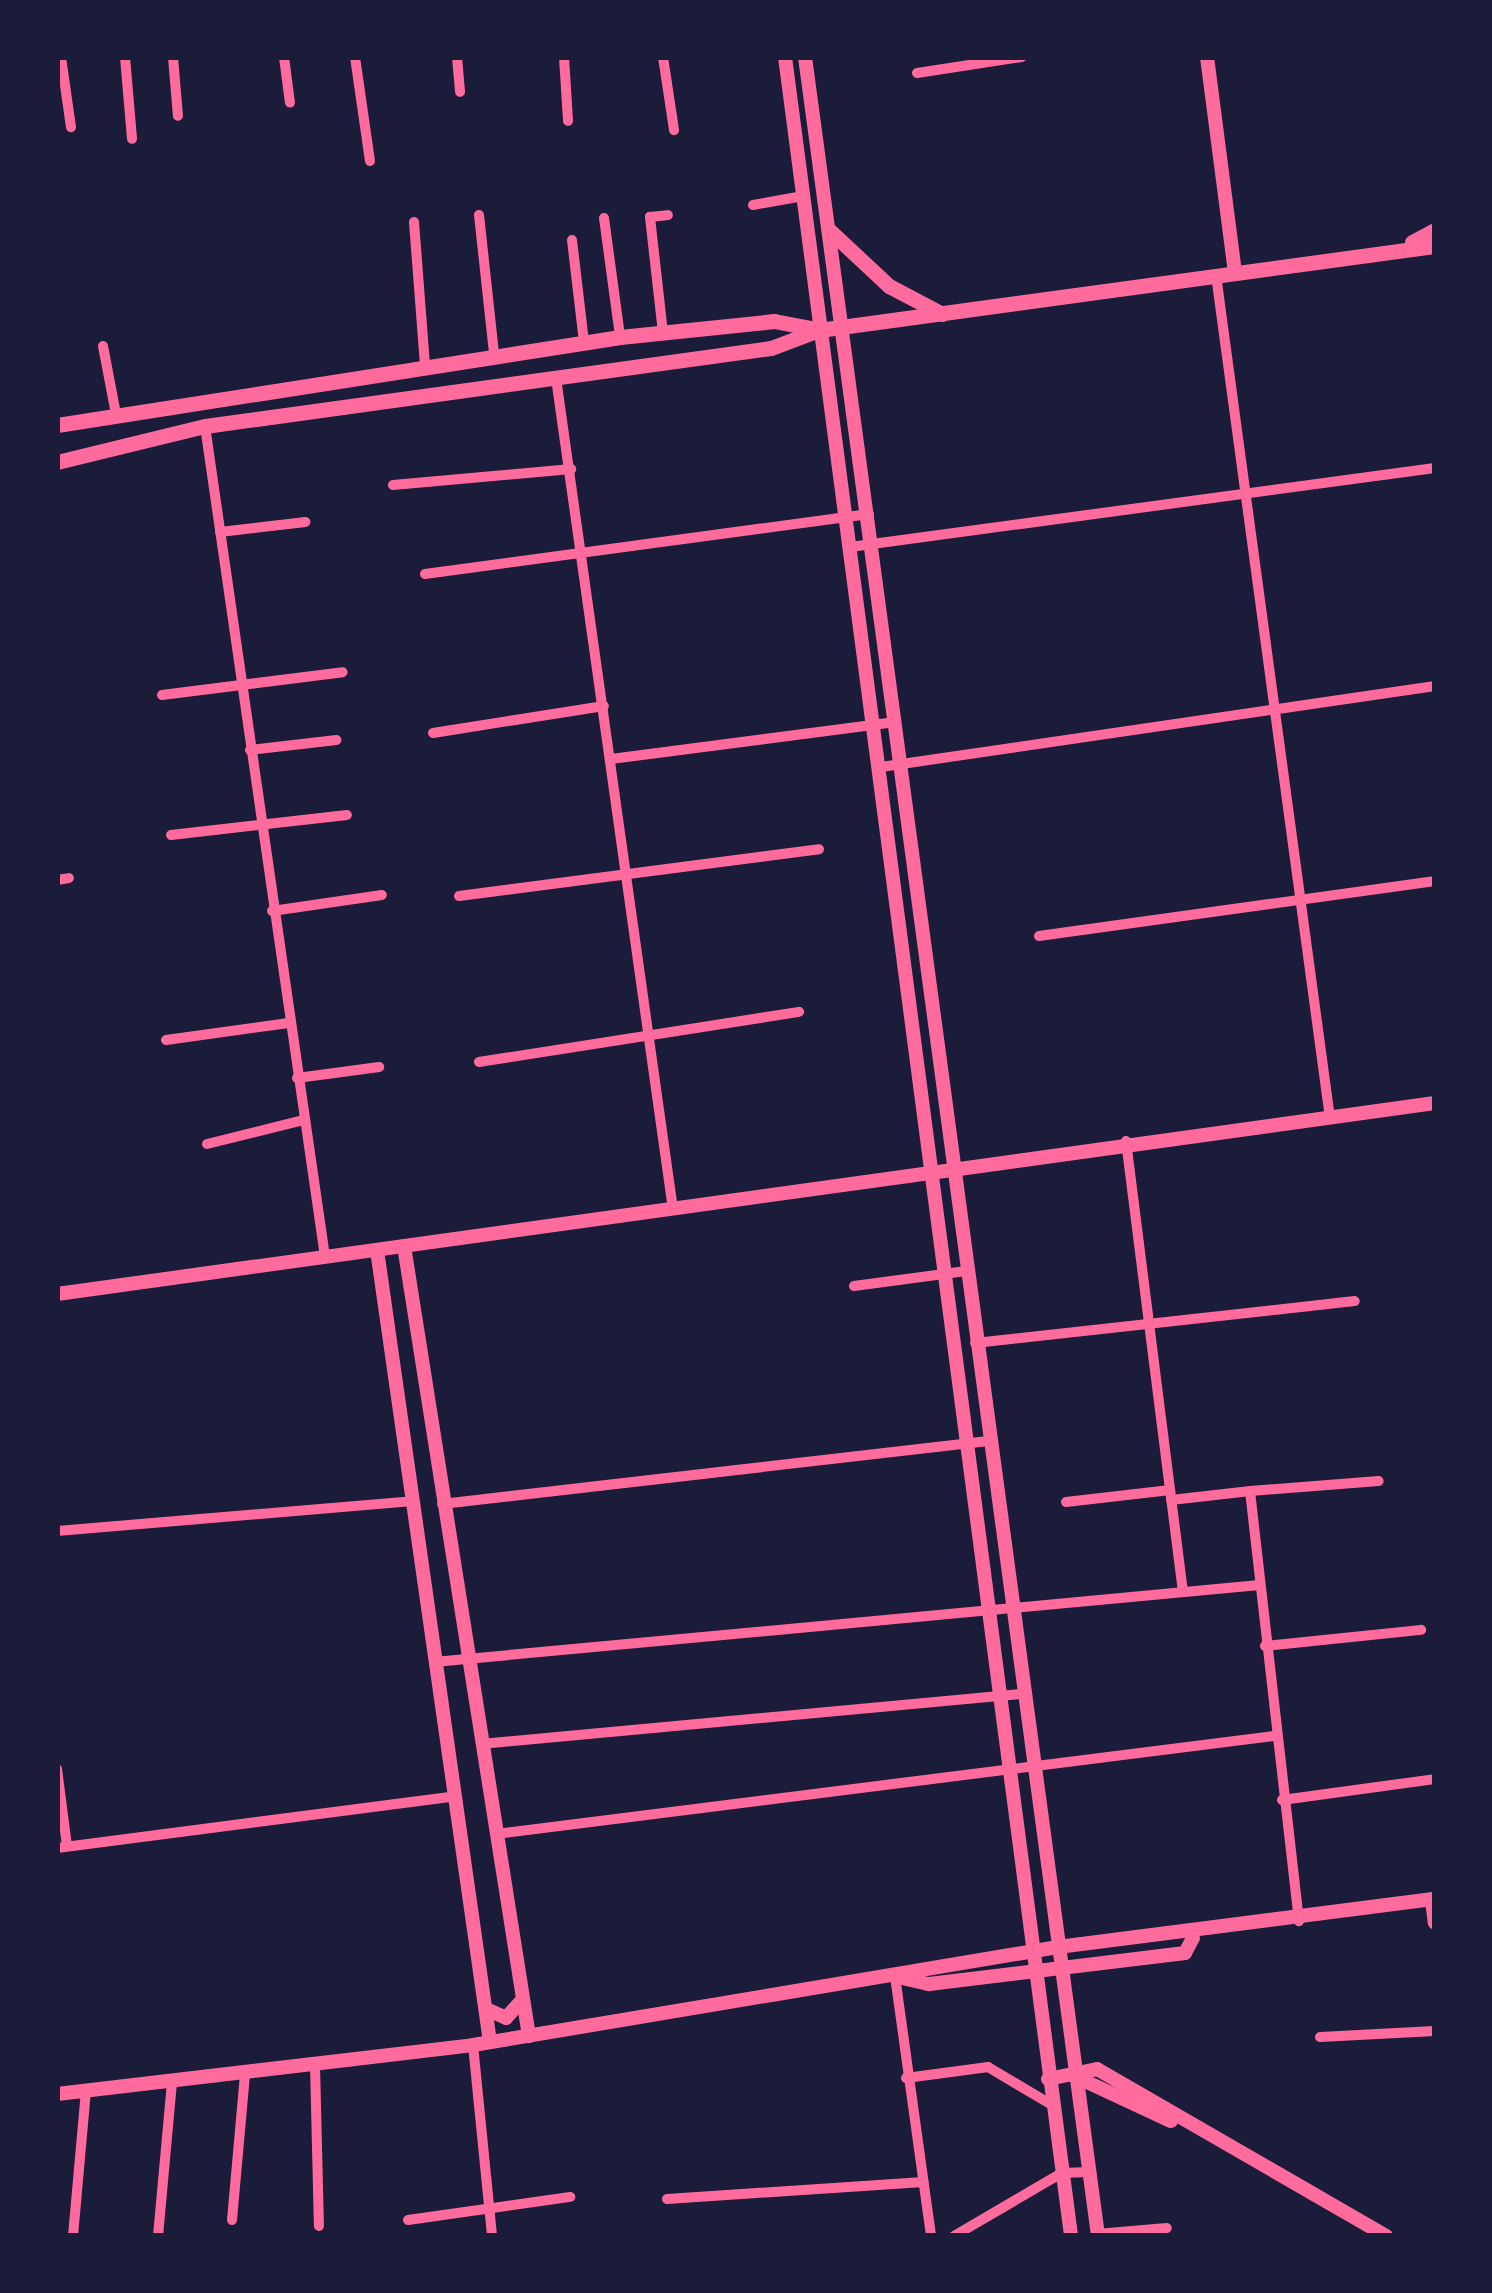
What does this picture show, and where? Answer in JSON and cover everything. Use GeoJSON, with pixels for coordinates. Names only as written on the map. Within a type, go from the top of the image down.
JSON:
{"type":"FeatureCollection","features":[{"type":"Feature","properties":{"kind":"main road"},"geometry":{"type":"LineString","coordinates":[[830,230],[889,286],[944,315]]}},
{"type":"Feature","properties":{"kind":"main road"},"geometry":{"type":"LineString","coordinates":[[57,462],[206,426],[771,348],[819,330],[1235,272],[1412,242],[1435,230]]}},
{"type":"Feature","properties":{"kind":"main road"},"geometry":{"type":"LineString","coordinates":[[1412,242],[1435,246]]}},
{"type":"Feature","properties":{"kind":"main road"},"geometry":{"type":"LineString","coordinates":[[57,425],[115,409],[620,337],[774,321],[819,330]]}},
{"type":"Feature","properties":{"kind":"street"},"geometry":{"type":"LineString","coordinates":[[62,57],[71,127]]}},
{"type":"Feature","properties":{"kind":"street"},"geometry":{"type":"LineString","coordinates":[[125,57],[132,139]]}},
{"type":"Feature","properties":{"kind":"street"},"geometry":{"type":"LineString","coordinates":[[173,57],[178,116]]}},
{"type":"Feature","properties":{"kind":"street"},"geometry":{"type":"LineString","coordinates":[[284,57],[290,103]]}},
{"type":"Feature","properties":{"kind":"street"},"geometry":{"type":"LineString","coordinates":[[355,57],[370,161]]}},
{"type":"Feature","properties":{"kind":"street"},"geometry":{"type":"LineString","coordinates":[[457,57],[460,92]]}},
{"type":"Feature","properties":{"kind":"street"},"geometry":{"type":"LineString","coordinates":[[564,57],[568,122]]}},
{"type":"Feature","properties":{"kind":"street"},"geometry":{"type":"LineString","coordinates":[[663,57],[674,130]]}},
{"type":"Feature","properties":{"kind":"street"},"geometry":{"type":"LineString","coordinates":[[785,57],[875,724],[983,1606],[1071,2236]]}},
{"type":"Feature","properties":{"kind":"street"},"geometry":{"type":"LineString","coordinates":[[805,57],[873,544],[1030,1768],[1098,2235],[1167,2228]]}},
{"type":"Feature","properties":{"kind":"street"},"geometry":{"type":"LineString","coordinates":[[917,73],[1022,57]]}},
{"type":"Feature","properties":{"kind":"street"},"geometry":{"type":"LineString","coordinates":[[1207,57],[1235,272]]}},
{"type":"Feature","properties":{"kind":"street"},"geometry":{"type":"LineString","coordinates":[[753,205],[803,196]]}},
{"type":"Feature","properties":{"kind":"street"},"geometry":{"type":"LineString","coordinates":[[479,215],[494,354]]}},
{"type":"Feature","properties":{"kind":"street"},"geometry":{"type":"LineString","coordinates":[[663,333],[650,217],[668,215]]}},
{"type":"Feature","properties":{"kind":"street"},"geometry":{"type":"LineString","coordinates":[[604,218],[620,337]]}},
{"type":"Feature","properties":{"kind":"street"},"geometry":{"type":"LineString","coordinates":[[414,222],[425,364]]}},
{"type":"Feature","properties":{"kind":"street"},"geometry":{"type":"LineString","coordinates":[[572,240],[584,342]]}},
{"type":"Feature","properties":{"kind":"street"},"geometry":{"type":"LineString","coordinates":[[1216,275],[1330,1118]]}},
{"type":"Feature","properties":{"kind":"street"},"geometry":{"type":"LineString","coordinates":[[103,346],[115,409]]}},
{"type":"Feature","properties":{"kind":"street"},"geometry":{"type":"LineString","coordinates":[[556,378],[674,1209]]}},
{"type":"Feature","properties":{"kind":"street"},"geometry":{"type":"LineString","coordinates":[[206,426],[325,1257]]}},
{"type":"Feature","properties":{"kind":"street"},"geometry":{"type":"LineString","coordinates":[[850,547],[1435,468]]}},
{"type":"Feature","properties":{"kind":"street"},"geometry":{"type":"LineString","coordinates":[[393,485],[571,469]]}},
{"type":"Feature","properties":{"kind":"street"},"geometry":{"type":"LineString","coordinates":[[425,574],[869,514]]}},
{"type":"Feature","properties":{"kind":"street"},"geometry":{"type":"LineString","coordinates":[[220,532],[305,522]]}},
{"type":"Feature","properties":{"kind":"street"},"geometry":{"type":"LineString","coordinates":[[162,695],[241,681],[343,672]]}},
{"type":"Feature","properties":{"kind":"street"},"geometry":{"type":"LineString","coordinates":[[880,767],[1277,713],[1435,686]]}},
{"type":"Feature","properties":{"kind":"street"},"geometry":{"type":"LineString","coordinates":[[433,733],[604,706]]}},
{"type":"Feature","properties":{"kind":"street"},"geometry":{"type":"LineString","coordinates":[[611,759],[896,722]]}},
{"type":"Feature","properties":{"kind":"street"},"geometry":{"type":"LineString","coordinates":[[250,751],[336,740]]}},
{"type":"Feature","properties":{"kind":"street"},"geometry":{"type":"LineString","coordinates":[[171,835],[347,815]]}},
{"type":"Feature","properties":{"kind":"street"},"geometry":{"type":"LineString","coordinates":[[459,896],[819,849]]}},
{"type":"Feature","properties":{"kind":"street"},"geometry":{"type":"LineString","coordinates":[[1039,936],[1302,903],[1435,880]]}},
{"type":"Feature","properties":{"kind":"street"},"geometry":{"type":"LineString","coordinates":[[272,911],[382,896]]}},
{"type":"Feature","properties":{"kind":"street"},"geometry":{"type":"LineString","coordinates":[[479,1062],[799,1012]]}},
{"type":"Feature","properties":{"kind":"street"},"geometry":{"type":"LineString","coordinates":[[166,1040],[289,1024]]}},
{"type":"Feature","properties":{"kind":"street"},"geometry":{"type":"LineString","coordinates":[[297,1078],[379,1067]]}},
{"type":"Feature","properties":{"kind":"street"},"geometry":{"type":"LineString","coordinates":[[57,1294],[952,1171],[1126,1141],[1435,1103]]}},
{"type":"Feature","properties":{"kind":"street"},"geometry":{"type":"LineString","coordinates":[[207,1144],[304,1120]]}},
{"type":"Feature","properties":{"kind":"street"},"geometry":{"type":"LineString","coordinates":[[1126,1141],[1183,1590]]}},
{"type":"Feature","properties":{"kind":"street"},"geometry":{"type":"LineString","coordinates":[[404,1246],[477,1744],[530,2036]]}},
{"type":"Feature","properties":{"kind":"street"},"geometry":{"type":"LineString","coordinates":[[377,1250],[490,2042]]}},
{"type":"Feature","properties":{"kind":"street"},"geometry":{"type":"LineString","coordinates":[[381,1287],[391,1269],[410,1279]]}},
{"type":"Feature","properties":{"kind":"street"},"geometry":{"type":"LineString","coordinates":[[854,1286],[966,1271]]}},
{"type":"Feature","properties":{"kind":"street"},"geometry":{"type":"LineString","coordinates":[[975,1343],[1150,1327],[1354,1300]]}},
{"type":"Feature","properties":{"kind":"street"},"geometry":{"type":"LineString","coordinates":[[442,1504],[988,1441]]}},
{"type":"Feature","properties":{"kind":"street"},"geometry":{"type":"LineString","coordinates":[[1066,1502],[1379,1481]]}},
{"type":"Feature","properties":{"kind":"street"},"geometry":{"type":"LineString","coordinates":[[1250,1491],[1298,1921]]}},
{"type":"Feature","properties":{"kind":"street"},"geometry":{"type":"LineString","coordinates":[[57,1531],[118,1534],[413,1501]]}},
{"type":"Feature","properties":{"kind":"street"},"geometry":{"type":"LineString","coordinates":[[434,1662],[1009,1602],[1259,1585]]}},
{"type":"Feature","properties":{"kind":"street"},"geometry":{"type":"LineString","coordinates":[[1265,1646],[1421,1630]]}},
{"type":"Feature","properties":{"kind":"street"},"geometry":{"type":"LineString","coordinates":[[477,1744],[1021,1694]]}},
{"type":"Feature","properties":{"kind":"street"},"geometry":{"type":"LineString","coordinates":[[496,1834],[1274,1736]]}},
{"type":"Feature","properties":{"kind":"street"},"geometry":{"type":"LineString","coordinates":[[57,1769],[62,1847],[452,1797]]}},
{"type":"Feature","properties":{"kind":"street"},"geometry":{"type":"LineString","coordinates":[[1282,1800],[1435,1779]]}},
{"type":"Feature","properties":{"kind":"street"},"geometry":{"type":"LineString","coordinates":[[57,2094],[472,2045],[1058,1947],[1193,1938],[1433,1899],[1435,1923]]}},
{"type":"Feature","properties":{"kind":"street"},"geometry":{"type":"LineString","coordinates":[[895,1976],[929,1984],[1185,1953],[1193,1938]]}},
{"type":"Feature","properties":{"kind":"street"},"geometry":{"type":"LineString","coordinates":[[895,1976],[931,2236]]}},
{"type":"Feature","properties":{"kind":"street"},"geometry":{"type":"LineString","coordinates":[[483,2002],[506,2018],[522,1995]]}},
{"type":"Feature","properties":{"kind":"street"},"geometry":{"type":"LineString","coordinates":[[1320,2037],[1435,2031]]}},
{"type":"Feature","properties":{"kind":"street"},"geometry":{"type":"LineString","coordinates":[[472,2045],[492,2236]]}},
{"type":"Feature","properties":{"kind":"street"},"geometry":{"type":"LineString","coordinates":[[315,2065],[319,2226]]}},
{"type":"Feature","properties":{"kind":"street"},"geometry":{"type":"LineString","coordinates":[[906,2078],[988,2067],[1052,2105]]}},
{"type":"Feature","properties":{"kind":"street"},"geometry":{"type":"LineString","coordinates":[[1048,2079],[1097,2069],[1386,2236]]}},
{"type":"Feature","properties":{"kind":"street"},"geometry":{"type":"LineString","coordinates":[[232,2220],[244,2073]]}},
{"type":"Feature","properties":{"kind":"street"},"geometry":{"type":"LineString","coordinates":[[158,2236],[172,2081]]}},
{"type":"Feature","properties":{"kind":"street"},"geometry":{"type":"LineString","coordinates":[[73,2236],[86,2090]]}},
{"type":"Feature","properties":{"kind":"street"},"geometry":{"type":"LineString","coordinates":[[954,2236],[1062,2173],[1089,2172]]}},
{"type":"Feature","properties":{"kind":"street"},"geometry":{"type":"LineString","coordinates":[[667,2199],[923,2182]]}},
{"type":"Feature","properties":{"kind":"street"},"geometry":{"type":"LineString","coordinates":[[408,2220],[570,2197]]}}]}
